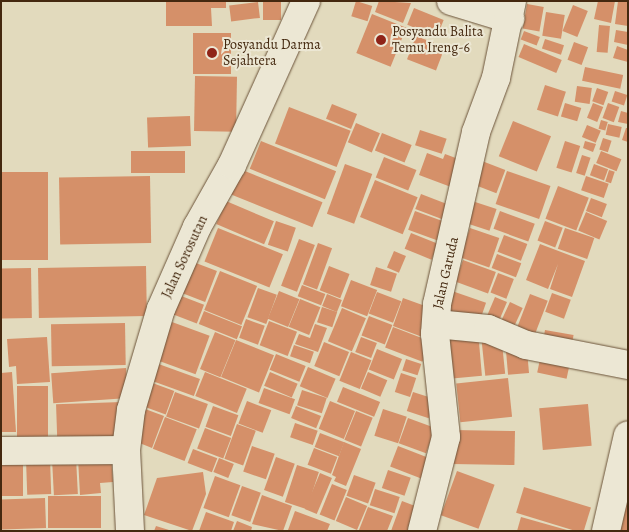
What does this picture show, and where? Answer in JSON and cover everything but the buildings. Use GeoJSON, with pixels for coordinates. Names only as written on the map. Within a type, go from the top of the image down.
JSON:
{"type":"FeatureCollection","features":[{"type":"Feature","properties":{"kind":"street","name":"Jalan Sorosutan"},"geometry":{"type":"LineString","coordinates":[[130,531],[126,450],[131,410],[161,309],[197,227],[232,165],[306,1]]}},
{"type":"Feature","properties":{"kind":"street","name":"Jalan Garuda"},"geometry":{"type":"LineString","coordinates":[[422,531],[446,437],[436,324],[437,304],[476,132],[496,78],[511,10],[451,1]]}},
{"type":"Feature","properties":{"kind":"street"},"geometry":{"type":"LineString","coordinates":[[436,324],[488,329],[533,347],[628,365]]}},
{"type":"Feature","properties":{"kind":"street"},"geometry":{"type":"LineString","coordinates":[[606,531],[627,448]]}},
{"type":"Feature","properties":{"kind":"street"},"geometry":{"type":"LineString","coordinates":[[1,452],[126,450]]}},
{"type":"Feature","properties":{"kind":"place","name":"Posyandu Balita Temu Ireng-6"},"geometry":{"type":"Point","coordinates":[381,40]}},
{"type":"Feature","properties":{"kind":"place","name":"Posyandu Darma Sejahtera"},"geometry":{"type":"Point","coordinates":[212,53]}}]}
